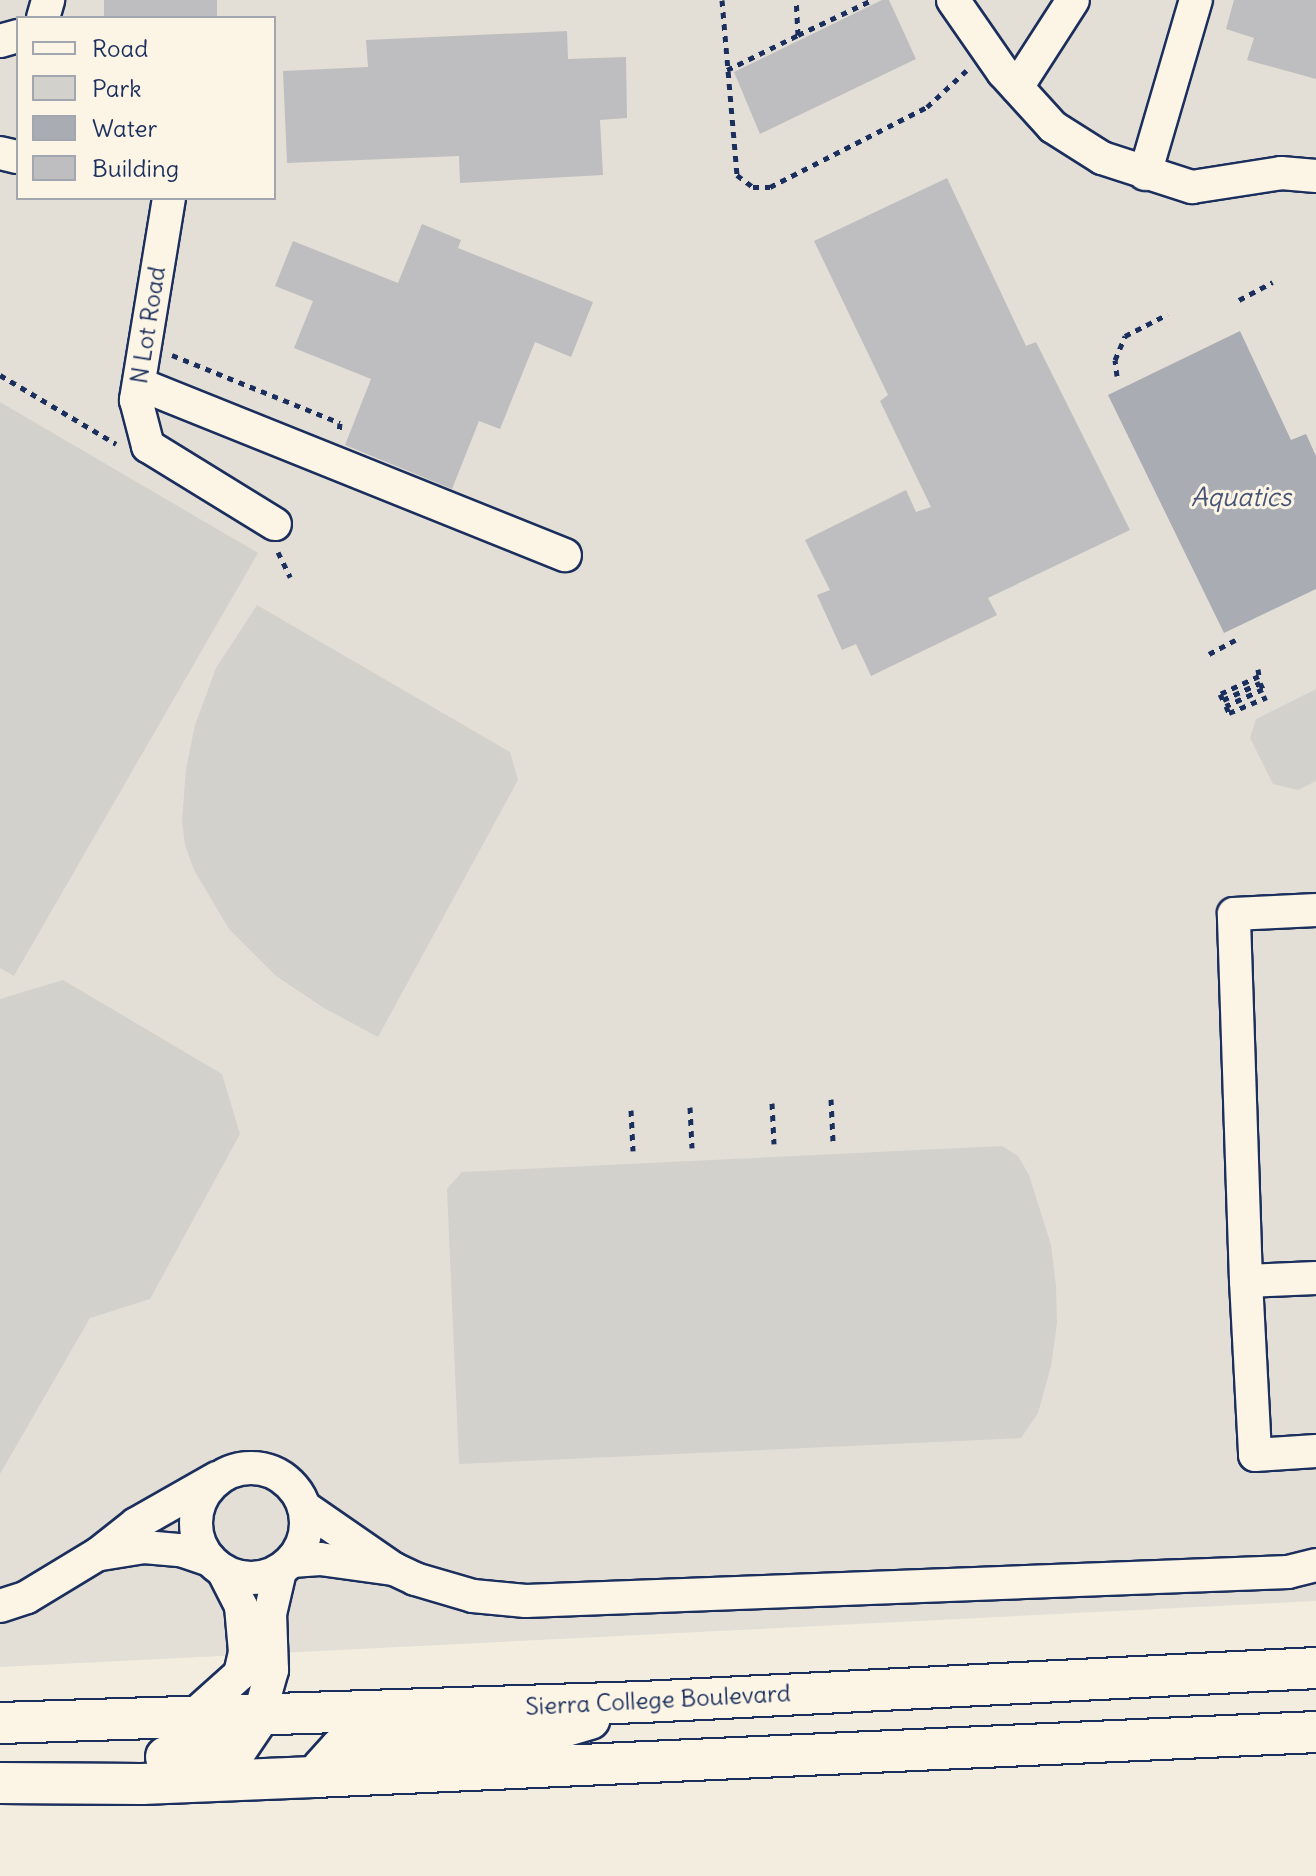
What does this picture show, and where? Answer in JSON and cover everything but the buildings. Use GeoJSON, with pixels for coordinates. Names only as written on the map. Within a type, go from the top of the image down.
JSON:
{"type":"FeatureCollection","features":[{"type":"Feature","properties":{"kind":"main road","name":"Sierra College Boulevard"},"geometry":{"type":"LineString","coordinates":[[0,1723],[643,1702],[1316,1668]]}},
{"type":"Feature","properties":{"kind":"main road"},"geometry":{"type":"LineString","coordinates":[[314,1777],[341,1748],[532,1736],[643,1702]]}},
{"type":"Feature","properties":{"kind":"main road"},"geometry":{"type":"LineString","coordinates":[[1238,1736],[1316,1713]]}},
{"type":"Feature","properties":{"kind":"main road"},"geometry":{"type":"LineString","coordinates":[[0,1759],[204,1756],[236,1750],[259,1716]]}},
{"type":"Feature","properties":{"kind":"main road"},"geometry":{"type":"LineString","coordinates":[[0,1783],[142,1784],[1316,1732]]}},
{"type":"Feature","properties":{"kind":"street"},"geometry":{"type":"LineString","coordinates":[[953,0],[1017,87],[1053,127],[1102,158],[1192,187],[1281,173],[1316,176]]}},
{"type":"Feature","properties":{"kind":"street"},"geometry":{"type":"LineString","coordinates":[[1017,87],[1073,0]]}},
{"type":"Feature","properties":{"kind":"street"},"geometry":{"type":"LineString","coordinates":[[1145,174],[1196,0]]}},
{"type":"Feature","properties":{"kind":"street","name":"N Lot Road"},"geometry":{"type":"LineString","coordinates":[[169,200],[136,400],[148,446],[275,524]]}},
{"type":"Feature","properties":{"kind":"street"},"geometry":{"type":"LineString","coordinates":[[139,384],[565,555]]}},
{"type":"Feature","properties":{"kind":"street"},"geometry":{"type":"LineString","coordinates":[[1316,910],[1234,914],[1255,1455],[1316,1451]]}},
{"type":"Feature","properties":{"kind":"street"},"geometry":{"type":"LineString","coordinates":[[1246,1281],[1316,1278]]}},
{"type":"Feature","properties":{"kind":"street"},"geometry":{"type":"LineString","coordinates":[[0,1606],[27,1597],[98,1554],[136,1524],[228,1472],[245,1467],[278,1474],[292,1485],[304,1507],[305,1537],[286,1566],[270,1614],[272,1670],[259,1716]]}},
{"type":"Feature","properties":{"kind":"street"},"geometry":{"type":"LineString","coordinates":[[191,1718],[240,1674],[245,1652],[241,1606],[200,1545],[197,1511],[214,1481],[228,1472]]}},
{"type":"Feature","properties":{"kind":"street"},"geometry":{"type":"LineString","coordinates":[[304,1507],[394,1569],[415,1579],[473,1596],[526,1601],[1288,1572],[1316,1565]]}},
{"type":"Feature","properties":{"kind":"street"},"geometry":{"type":"LineString","coordinates":[[98,1554],[144,1547],[181,1550],[239,1578],[260,1578],[286,1566],[320,1559],[394,1569]]}},
{"type":"Feature","properties":{"kind":"path"},"geometry":{"type":"LineString","coordinates":[[722,0],[737,175],[753,187],[770,187],[927,107],[969,68]]}},
{"type":"Feature","properties":{"kind":"path"},"geometry":{"type":"LineString","coordinates":[[796,0],[803,34]]}},
{"type":"Feature","properties":{"kind":"path"},"geometry":{"type":"LineString","coordinates":[[727,70],[872,0]]}},
{"type":"Feature","properties":{"kind":"path"},"geometry":{"type":"LineString","coordinates":[[1239,300],[1273,282]]}},
{"type":"Feature","properties":{"kind":"path"},"geometry":{"type":"LineString","coordinates":[[1117,376],[1115,360],[1125,336],[1146,322],[1168,314]]}},
{"type":"Feature","properties":{"kind":"path"},"geometry":{"type":"LineString","coordinates":[[168,353],[340,423]]}},
{"type":"Feature","properties":{"kind":"path"},"geometry":{"type":"LineString","coordinates":[[1209,654],[1235,640]]}},
{"type":"Feature","properties":{"kind":"path"},"geometry":{"type":"LineString","coordinates":[[1258,669],[1259,676],[1220,694],[1223,700],[1260,683],[1263,689],[1226,706],[1229,713],[1267,697]]}},
{"type":"Feature","properties":{"kind":"path"},"geometry":{"type":"LineString","coordinates":[[831,1099],[833,1141]]}},
{"type":"Feature","properties":{"kind":"path"},"geometry":{"type":"LineString","coordinates":[[772,1103],[774,1144]]}},
{"type":"Feature","properties":{"kind":"path"},"geometry":{"type":"LineString","coordinates":[[690,1107],[692,1148]]}},
{"type":"Feature","properties":{"kind":"path"},"geometry":{"type":"LineString","coordinates":[[631,1110],[633,1151]]}},
{"type":"Feature","properties":{"kind":"shaded area"},"geometry":{"type":"Polygon","coordinates":[[[0,0],[1316,0],[1316,1601],[0,1667],[0,0]]]}},
{"type":"Feature","properties":{"kind":"green space"},"geometry":{"type":"Polygon","coordinates":[[[0,402],[258,553],[14,976],[0,968],[0,402]]]}},
{"type":"Feature","properties":{"kind":"green space"},"geometry":{"type":"Polygon","coordinates":[[[257,605],[510,752],[518,780],[378,1037],[324,1008],[276,976],[229,929],[194,870],[185,845],[182,821],[186,769],[195,725],[216,668],[257,605]]]}},
{"type":"Feature","properties":{"kind":"green space"},"geometry":{"type":"Polygon","coordinates":[[[1316,689],[1316,781],[1298,790],[1273,784],[1250,738],[1256,719],[1316,689]]]}},
{"type":"Feature","properties":{"kind":"green space"},"geometry":{"type":"Polygon","coordinates":[[[63,980],[222,1074],[240,1134],[150,1299],[90,1318],[0,1474],[0,999],[63,980]]]}},
{"type":"Feature","properties":{"kind":"green space"},"geometry":{"type":"Polygon","coordinates":[[[1002,1146],[1018,1156],[1029,1175],[1051,1245],[1056,1286],[1057,1323],[1051,1366],[1038,1413],[1021,1438],[459,1464],[447,1189],[462,1172],[1002,1146]]]}},
{"type":"Feature","properties":{"kind":"water","name":"Aquatics"},"geometry":{"type":"Polygon","coordinates":[[[1240,331],[1291,440],[1306,434],[1316,456],[1316,589],[1224,633],[1108,395],[1240,331]]]}}]}
